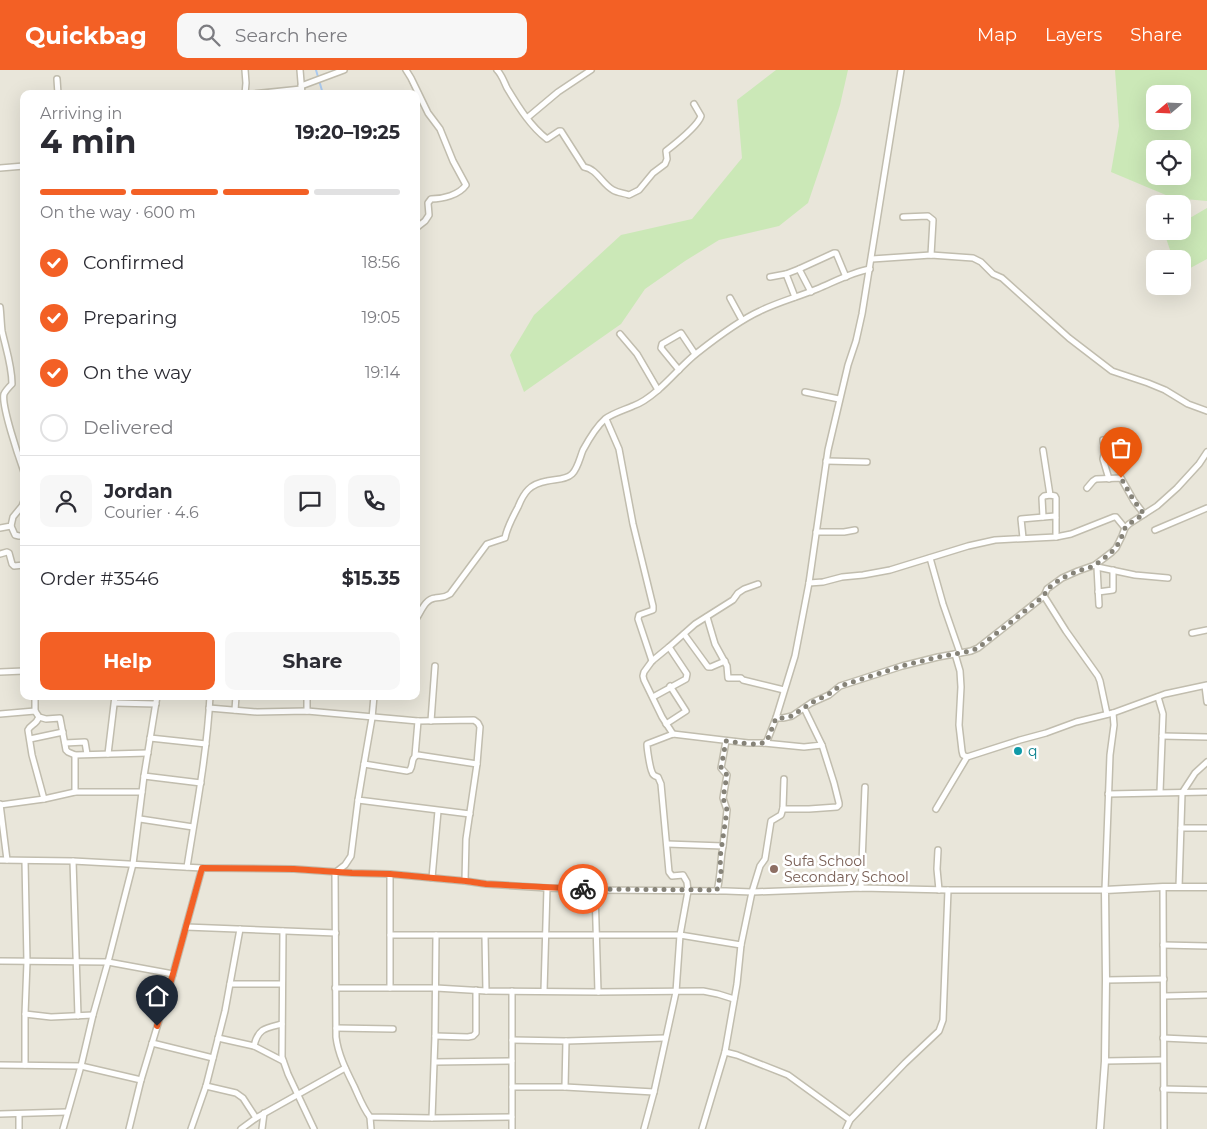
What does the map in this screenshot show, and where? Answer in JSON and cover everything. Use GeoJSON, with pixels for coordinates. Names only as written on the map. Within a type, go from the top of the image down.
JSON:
{"type":"FeatureCollection","features":[{"type":"Feature","properties":{"kind":"street"},"geometry":{"type":"LineString","coordinates":[[245,70],[245,90]]}},
{"type":"Feature","properties":{"kind":"street"},"geometry":{"type":"LineString","coordinates":[[300,70],[301,89],[317,80],[344,70]]}},
{"type":"Feature","properties":{"kind":"street"},"geometry":{"type":"LineString","coordinates":[[406,70],[415,90]]}},
{"type":"Feature","properties":{"kind":"street"},"geometry":{"type":"LineString","coordinates":[[497,70],[532,125],[547,139],[559,130],[561,131],[584,168],[594,171],[613,190],[630,194],[639,190],[653,173],[665,164],[666,151],[680,141],[699,121],[701,116],[694,104]]}},
{"type":"Feature","properties":{"kind":"street"},"geometry":{"type":"LineString","coordinates":[[527,118],[558,92],[591,70]]}},
{"type":"Feature","properties":{"kind":"street"},"geometry":{"type":"LineString","coordinates":[[764,743],[767,741],[776,718],[795,656],[809,584],[826,461],[839,399],[856,340],[872,260],[901,70]]}},
{"type":"Feature","properties":{"kind":"street"},"geometry":{"type":"LineString","coordinates":[[57,79],[58,90]]}},
{"type":"Feature","properties":{"kind":"street"},"geometry":{"type":"LineString","coordinates":[[420,100],[440,129],[453,161],[466,185],[454,194],[440,199],[431,199],[428,203],[429,215],[420,225]]}},
{"type":"Feature","properties":{"kind":"street"},"geometry":{"type":"LineString","coordinates":[[0,168],[20,166]]}},
{"type":"Feature","properties":{"kind":"street"},"geometry":{"type":"LineString","coordinates":[[903,217],[931,217],[933,220],[931,255]]}},
{"type":"Feature","properties":{"kind":"street"},"geometry":{"type":"LineString","coordinates":[[770,277],[786,274],[835,253],[846,277]]}},
{"type":"Feature","properties":{"kind":"street"},"geometry":{"type":"LineString","coordinates":[[872,260],[931,255],[973,258],[993,274],[1002,278],[1069,338],[1112,371],[1165,390],[1188,404],[1207,410]]}},
{"type":"Feature","properties":{"kind":"street"},"geometry":{"type":"LineString","coordinates":[[799,269],[810,292]]}},
{"type":"Feature","properties":{"kind":"street"},"geometry":{"type":"LineString","coordinates":[[420,613],[430,599],[442,598],[450,594],[487,544],[505,538],[521,498],[534,484],[572,474],[593,433],[606,419],[635,406],[658,390],[695,354],[742,320],[759,311],[860,271],[870,269]]}},
{"type":"Feature","properties":{"kind":"street"},"geometry":{"type":"LineString","coordinates":[[786,274],[795,297]]}},
{"type":"Feature","properties":{"kind":"street"},"geometry":{"type":"LineString","coordinates":[[730,298],[742,320]]}},
{"type":"Feature","properties":{"kind":"street"},"geometry":{"type":"LineString","coordinates":[[0,307],[12,376],[12,384],[4,395],[5,405],[20,460]]}},
{"type":"Feature","properties":{"kind":"street"},"geometry":{"type":"LineString","coordinates":[[620,334],[637,354],[658,390]]}},
{"type":"Feature","properties":{"kind":"street"},"geometry":{"type":"LineString","coordinates":[[679,370],[661,348],[662,344],[681,334],[695,354]]}},
{"type":"Feature","properties":{"kind":"street"},"geometry":{"type":"LineString","coordinates":[[805,392],[839,399]]}},
{"type":"Feature","properties":{"kind":"street"},"geometry":{"type":"LineString","coordinates":[[606,419],[619,449],[632,524],[653,606],[653,610],[639,615],[638,619],[652,661]]}},
{"type":"Feature","properties":{"kind":"street"},"geometry":{"type":"LineString","coordinates":[[1103,440],[1105,450],[1103,459],[1109,479]]}},
{"type":"Feature","properties":{"kind":"street"},"geometry":{"type":"LineString","coordinates":[[1044,450],[1050,495]]}},
{"type":"Feature","properties":{"kind":"street"},"geometry":{"type":"LineString","coordinates":[[776,718],[792,716],[840,686],[902,666],[978,648],[1044,596],[1047,589],[1062,578],[1096,566],[1116,548],[1125,528],[1157,506],[1177,488],[1199,464],[1207,452]]}},
{"type":"Feature","properties":{"kind":"street"},"geometry":{"type":"LineString","coordinates":[[826,461],[867,462]]}},
{"type":"Feature","properties":{"kind":"street"},"geometry":{"type":"LineString","coordinates":[[1087,488],[1093,481],[1121,478],[1144,514]]}},
{"type":"Feature","properties":{"kind":"street"},"geometry":{"type":"LineString","coordinates":[[1043,517],[1042,498],[1050,495],[1055,497],[1056,537]]}},
{"type":"Feature","properties":{"kind":"street"},"geometry":{"type":"LineString","coordinates":[[20,508],[13,517],[11,526],[15,535],[20,536]]}},
{"type":"Feature","properties":{"kind":"street"},"geometry":{"type":"LineString","coordinates":[[1155,530],[1207,508]]}},
{"type":"Feature","properties":{"kind":"street"},"geometry":{"type":"LineString","coordinates":[[809,584],[890,570],[968,546],[995,540],[1056,537],[1071,534],[1115,516],[1125,528]]}},
{"type":"Feature","properties":{"kind":"street"},"geometry":{"type":"LineString","coordinates":[[1023,538],[1021,519],[1056,517]]}},
{"type":"Feature","properties":{"kind":"street"},"geometry":{"type":"LineString","coordinates":[[0,528],[11,526]]}},
{"type":"Feature","properties":{"kind":"street"},"geometry":{"type":"LineString","coordinates":[[816,532],[855,530]]}},
{"type":"Feature","properties":{"kind":"street"},"geometry":{"type":"LineString","coordinates":[[0,554],[9,553],[12,564],[14,566],[20,565]]}},
{"type":"Feature","properties":{"kind":"street"},"geometry":{"type":"LineString","coordinates":[[930,558],[958,654],[961,687],[959,725],[962,751],[963,755],[967,757]]}},
{"type":"Feature","properties":{"kind":"street"},"geometry":{"type":"LineString","coordinates":[[1096,566],[1135,575],[1168,578]]}},
{"type":"Feature","properties":{"kind":"street"},"geometry":{"type":"LineString","coordinates":[[1096,566],[1099,605]]}},
{"type":"Feature","properties":{"kind":"street"},"geometry":{"type":"LineString","coordinates":[[1098,592],[1113,590],[1113,570]]}},
{"type":"Feature","properties":{"kind":"street"},"geometry":{"type":"LineString","coordinates":[[673,734],[666,724],[643,676],[644,672],[652,661],[696,624],[733,600],[744,589],[758,584]]}},
{"type":"Feature","properties":{"kind":"street"},"geometry":{"type":"LineString","coordinates":[[1044,596],[1098,676],[1114,726],[1108,794],[1105,890],[1105,1061],[1100,1129]]}},
{"type":"Feature","properties":{"kind":"street"},"geometry":{"type":"LineString","coordinates":[[707,617],[715,644],[728,668],[728,678],[740,678],[784,690]]}},
{"type":"Feature","properties":{"kind":"street"},"geometry":{"type":"LineString","coordinates":[[1192,633],[1207,630]]}},
{"type":"Feature","properties":{"kind":"street"},"geometry":{"type":"LineString","coordinates":[[684,634],[708,667],[725,661]]}},
{"type":"Feature","properties":{"kind":"street"},"geometry":{"type":"LineString","coordinates":[[653,697],[670,686],[686,679],[687,674],[668,647]]}},
{"type":"Feature","properties":{"kind":"street"},"geometry":{"type":"LineString","coordinates":[[431,721],[434,666]]}},
{"type":"Feature","properties":{"kind":"street"},"geometry":{"type":"LineString","coordinates":[[0,672],[20,671]]}},
{"type":"Feature","properties":{"kind":"street"},"geometry":{"type":"LineString","coordinates":[[666,724],[686,711],[670,686]]}},
{"type":"Feature","properties":{"kind":"street"},"geometry":{"type":"LineString","coordinates":[[936,809],[967,757],[1165,694],[1206,686],[1207,702]]}},
{"type":"Feature","properties":{"kind":"street"},"geometry":{"type":"LineString","coordinates":[[1158,697],[1163,714],[1160,792]]}},
{"type":"Feature","properties":{"kind":"street"},"geometry":{"type":"LineString","coordinates":[[35,700],[35,711],[39,718]]}},
{"type":"Feature","properties":{"kind":"street"},"geometry":{"type":"LineString","coordinates":[[63,1129],[133,864],[144,776],[156,700]]}},
{"type":"Feature","properties":{"kind":"street"},"geometry":{"type":"LineString","coordinates":[[187,867],[201,783],[210,700]]}},
{"type":"Feature","properties":{"kind":"street"},"geometry":{"type":"LineString","coordinates":[[235,710],[236,700]]}},
{"type":"Feature","properties":{"kind":"street"},"geometry":{"type":"LineString","coordinates":[[307,700],[307,711]]}},
{"type":"Feature","properties":{"kind":"street"},"geometry":{"type":"LineString","coordinates":[[335,872],[345,865],[351,856],[374,700]]}},
{"type":"Feature","properties":{"kind":"street"},"geometry":{"type":"LineString","coordinates":[[108,754],[115,703],[156,704]]}},
{"type":"Feature","properties":{"kind":"street"},"geometry":{"type":"LineString","coordinates":[[209,708],[274,712],[307,711],[418,721],[474,720],[480,727],[465,852],[466,881]]}},
{"type":"Feature","properties":{"kind":"street"},"geometry":{"type":"LineString","coordinates":[[783,808],[809,809],[837,807],[839,805],[822,745],[804,708]]}},
{"type":"Feature","properties":{"kind":"street"},"geometry":{"type":"LineString","coordinates":[[0,714],[35,711]]}},
{"type":"Feature","properties":{"kind":"street"},"geometry":{"type":"LineString","coordinates":[[39,718],[60,718],[68,752],[74,755],[148,753]]}},
{"type":"Feature","properties":{"kind":"street"},"geometry":{"type":"LineString","coordinates":[[39,718],[36,723],[28,728],[32,755],[44,799]]}},
{"type":"Feature","properties":{"kind":"street"},"geometry":{"type":"LineString","coordinates":[[364,764],[410,770],[415,756],[418,721]]}},
{"type":"Feature","properties":{"kind":"street"},"geometry":{"type":"LineString","coordinates":[[30,739],[63,732]]}},
{"type":"Feature","properties":{"kind":"street"},"geometry":{"type":"LineString","coordinates":[[644,1129],[676,992],[680,935],[688,891],[684,875],[672,876],[669,872],[661,784],[658,777],[651,772],[647,744],[673,734],[748,743],[804,747],[822,745]]}},
{"type":"Feature","properties":{"kind":"street"},"geometry":{"type":"LineString","coordinates":[[1162,736],[1207,737]]}},
{"type":"Feature","properties":{"kind":"street"},"geometry":{"type":"LineString","coordinates":[[150,738],[206,744]]}},
{"type":"Feature","properties":{"kind":"street"},"geometry":{"type":"LineString","coordinates":[[717,890],[721,872],[720,858],[727,810],[723,798],[727,775],[721,768],[726,741]]}},
{"type":"Feature","properties":{"kind":"street"},"geometry":{"type":"LineString","coordinates":[[65,743],[85,742],[87,754]]}},
{"type":"Feature","properties":{"kind":"street"},"geometry":{"type":"LineString","coordinates":[[74,755],[75,792]]}},
{"type":"Feature","properties":{"kind":"street"},"geometry":{"type":"LineString","coordinates":[[415,756],[477,764]]}},
{"type":"Feature","properties":{"kind":"street"},"geometry":{"type":"LineString","coordinates":[[1179,887],[1182,793],[1195,773],[1207,762]]}},
{"type":"Feature","properties":{"kind":"street"},"geometry":{"type":"LineString","coordinates":[[144,776],[201,783]]}},
{"type":"Feature","properties":{"kind":"street"},"geometry":{"type":"LineString","coordinates":[[702,1129],[725,1052],[741,945],[752,892],[760,866],[765,859],[771,821],[781,815],[783,808],[784,779]]}},
{"type":"Feature","properties":{"kind":"street"},"geometry":{"type":"LineString","coordinates":[[861,888],[865,787]]}},
{"type":"Feature","properties":{"kind":"street"},"geometry":{"type":"LineString","coordinates":[[7,860],[0,804],[44,799],[75,792],[142,792]]}},
{"type":"Feature","properties":{"kind":"street"},"geometry":{"type":"LineString","coordinates":[[1108,794],[1207,792]]}},
{"type":"Feature","properties":{"kind":"street"},"geometry":{"type":"LineString","coordinates":[[358,800],[470,814]]}},
{"type":"Feature","properties":{"kind":"street"},"geometry":{"type":"LineString","coordinates":[[432,878],[438,811]]}},
{"type":"Feature","properties":{"kind":"street"},"geometry":{"type":"LineString","coordinates":[[140,820],[194,827]]}},
{"type":"Feature","properties":{"kind":"street"},"geometry":{"type":"LineString","coordinates":[[1181,828],[1207,828]]}},
{"type":"Feature","properties":{"kind":"street"},"geometry":{"type":"LineString","coordinates":[[667,844],[723,846]]}},
{"type":"Feature","properties":{"kind":"street"},"geometry":{"type":"LineString","coordinates":[[938,850],[939,890]]}},
{"type":"Feature","properties":{"kind":"street"},"geometry":{"type":"LineString","coordinates":[[0,860],[72,861],[202,868],[294,869],[390,874],[486,884],[595,890],[717,890],[752,892],[861,888],[1105,890],[1207,887]]}},
{"type":"Feature","properties":{"kind":"street"},"geometry":{"type":"LineString","coordinates":[[24,861],[27,962],[25,1065]]}},
{"type":"Feature","properties":{"kind":"street"},"geometry":{"type":"LineString","coordinates":[[72,861],[78,1016]]}},
{"type":"Feature","properties":{"kind":"street"},"geometry":{"type":"LineString","coordinates":[[129,1129],[140,1080],[173,974],[202,868]]}},
{"type":"Feature","properties":{"kind":"street"},"geometry":{"type":"LineString","coordinates":[[335,872],[337,1046],[364,1110],[370,1118],[371,1129]]}},
{"type":"Feature","properties":{"kind":"street"},"geometry":{"type":"LineString","coordinates":[[390,874],[390,988]]}},
{"type":"Feature","properties":{"kind":"street"},"geometry":{"type":"LineString","coordinates":[[1164,887],[1164,1129]]}},
{"type":"Feature","properties":{"kind":"street"},"geometry":{"type":"LineString","coordinates":[[544,991],[547,888]]}},
{"type":"Feature","properties":{"kind":"street"},"geometry":{"type":"LineString","coordinates":[[595,890],[598,992]]}},
{"type":"Feature","properties":{"kind":"street"},"geometry":{"type":"LineString","coordinates":[[846,1129],[850,1120],[939,1031],[944,1020],[948,890]]}},
{"type":"Feature","properties":{"kind":"street"},"geometry":{"type":"LineString","coordinates":[[186,927],[336,933]]}},
{"type":"Feature","properties":{"kind":"street"},"geometry":{"type":"LineString","coordinates":[[191,1129],[206,1086],[225,1011],[240,929]]}},
{"type":"Feature","properties":{"kind":"street"},"geometry":{"type":"LineString","coordinates":[[283,931],[282,1057],[314,1129]]}},
{"type":"Feature","properties":{"kind":"street"},"geometry":{"type":"LineString","coordinates":[[390,935],[680,935],[741,945]]}},
{"type":"Feature","properties":{"kind":"street"},"geometry":{"type":"LineString","coordinates":[[432,1118],[436,1036],[436,935]]}},
{"type":"Feature","properties":{"kind":"street"},"geometry":{"type":"LineString","coordinates":[[485,936],[486,991]]}},
{"type":"Feature","properties":{"kind":"street"},"geometry":{"type":"LineString","coordinates":[[1164,945],[1207,946]]}},
{"type":"Feature","properties":{"kind":"street"},"geometry":{"type":"LineString","coordinates":[[0,962],[108,962],[173,974]]}},
{"type":"Feature","properties":{"kind":"street"},"geometry":{"type":"LineString","coordinates":[[1106,980],[1164,979]]}},
{"type":"Feature","properties":{"kind":"street"},"geometry":{"type":"LineString","coordinates":[[230,984],[282,984]]}},
{"type":"Feature","properties":{"kind":"street"},"geometry":{"type":"LineString","coordinates":[[335,988],[436,988],[486,991],[598,992],[702,991],[734,999]]}},
{"type":"Feature","properties":{"kind":"street"},"geometry":{"type":"LineString","coordinates":[[436,1036],[468,1037],[476,1033],[476,990]]}},
{"type":"Feature","properties":{"kind":"street"},"geometry":{"type":"LineString","coordinates":[[512,991],[512,1129]]}},
{"type":"Feature","properties":{"kind":"street"},"geometry":{"type":"LineString","coordinates":[[1164,996],[1207,995]]}},
{"type":"Feature","properties":{"kind":"street"},"geometry":{"type":"LineString","coordinates":[[25,1014],[51,1017],[92,1015]]}},
{"type":"Feature","properties":{"kind":"street"},"geometry":{"type":"LineString","coordinates":[[254,1046],[256,1037],[261,1031],[282,1024]]}},
{"type":"Feature","properties":{"kind":"street"},"geometry":{"type":"LineString","coordinates":[[336,1028],[393,1029]]}},
{"type":"Feature","properties":{"kind":"street"},"geometry":{"type":"LineString","coordinates":[[218,1038],[254,1046],[284,1062]]}},
{"type":"Feature","properties":{"kind":"street"},"geometry":{"type":"LineString","coordinates":[[512,1040],[665,1038]]}},
{"type":"Feature","properties":{"kind":"street"},"geometry":{"type":"LineString","coordinates":[[1164,1038],[1207,1040]]}},
{"type":"Feature","properties":{"kind":"street"},"geometry":{"type":"LineString","coordinates":[[565,1087],[566,1040]]}},
{"type":"Feature","properties":{"kind":"street"},"geometry":{"type":"LineString","coordinates":[[152,1043],[213,1058]]}},
{"type":"Feature","properties":{"kind":"street"},"geometry":{"type":"LineString","coordinates":[[725,1052],[788,1075],[850,1120]]}},
{"type":"Feature","properties":{"kind":"street"},"geometry":{"type":"LineString","coordinates":[[1105,1061],[1163,1060]]}},
{"type":"Feature","properties":{"kind":"street"},"geometry":{"type":"LineString","coordinates":[[435,1062],[512,1061]]}},
{"type":"Feature","properties":{"kind":"street"},"geometry":{"type":"LineString","coordinates":[[0,1065],[81,1066],[140,1080]]}},
{"type":"Feature","properties":{"kind":"street"},"geometry":{"type":"LineString","coordinates":[[241,1129],[264,1113],[345,1068]]}},
{"type":"Feature","properties":{"kind":"street"},"geometry":{"type":"LineString","coordinates":[[206,1086],[236,1093],[243,1098],[256,1118]]}},
{"type":"Feature","properties":{"kind":"street"},"geometry":{"type":"LineString","coordinates":[[512,1088],[565,1087],[654,1092]]}},
{"type":"Feature","properties":{"kind":"street"},"geometry":{"type":"LineString","coordinates":[[1163,1089],[1207,1090]]}},
{"type":"Feature","properties":{"kind":"street"},"geometry":{"type":"LineString","coordinates":[[0,1114],[67,1112]]}},
{"type":"Feature","properties":{"kind":"street"},"geometry":{"type":"LineString","coordinates":[[262,1129],[264,1113]]}},
{"type":"Feature","properties":{"kind":"street"},"geometry":{"type":"LineString","coordinates":[[19,1114],[19,1129]]}},
{"type":"Feature","properties":{"kind":"street"},"geometry":{"type":"LineString","coordinates":[[370,1118],[512,1117]]}},
{"type":"Feature","properties":{"kind":"shaded area"},"geometry":{"type":"Polygon","coordinates":[[[0,70],[1207,70],[1207,1129],[0,1129],[0,70]]]}},
{"type":"Feature","properties":{"kind":"green space"},"geometry":{"type":"Polygon","coordinates":[[[776,70],[848,70],[840,105],[808,203],[779,226],[719,240],[685,261],[645,289],[621,324],[524,392],[510,355],[534,315],[621,235],[692,219],[742,158],[737,100],[776,70]]]}},
{"type":"Feature","properties":{"kind":"green space"},"geometry":{"type":"Polygon","coordinates":[[[1115,70],[1207,70],[1207,201],[1191,200],[1191,195],[1166,195],[1111,172],[1119,126],[1115,70]]]}},
{"type":"Feature","properties":{"kind":"green space"},"geometry":{"type":"Polygon","coordinates":[[[1207,208],[1207,259],[1191,268],[1191,250],[1170,250],[1167,240],[1191,240],[1191,217],[1207,208]]]}},
{"type":"Feature","properties":{"kind":"waterway"},"geometry":{"type":"LineString","coordinates":[[316,70],[322,90]]}},
{"type":"Feature","properties":{"kind":"way so far"},"geometry":{"type":"LineString","coordinates":[[583,889],[717,890],[721,872],[720,858],[727,810],[723,798],[727,775],[721,768],[726,741],[764,743],[767,741],[776,718],[792,716],[840,686],[902,666],[978,648],[1044,596],[1047,589],[1062,578],[1095,565],[1116,548],[1125,528],[1144,514],[1121,478]]}},
{"type":"Feature","properties":{"kind":"place","name":"q"},"geometry":{"type":"Point","coordinates":[1018,751]}},
{"type":"Feature","properties":{"kind":"place","name":"Sufa School Secondary School"},"geometry":{"type":"Point","coordinates":[774,869]}},
{"type":"Feature","properties":{"kind":"route"},"geometry":{"type":"LineString","coordinates":[[157,1026],[202,868],[294,869],[390,874],[486,884],[583,889]]}}]}
